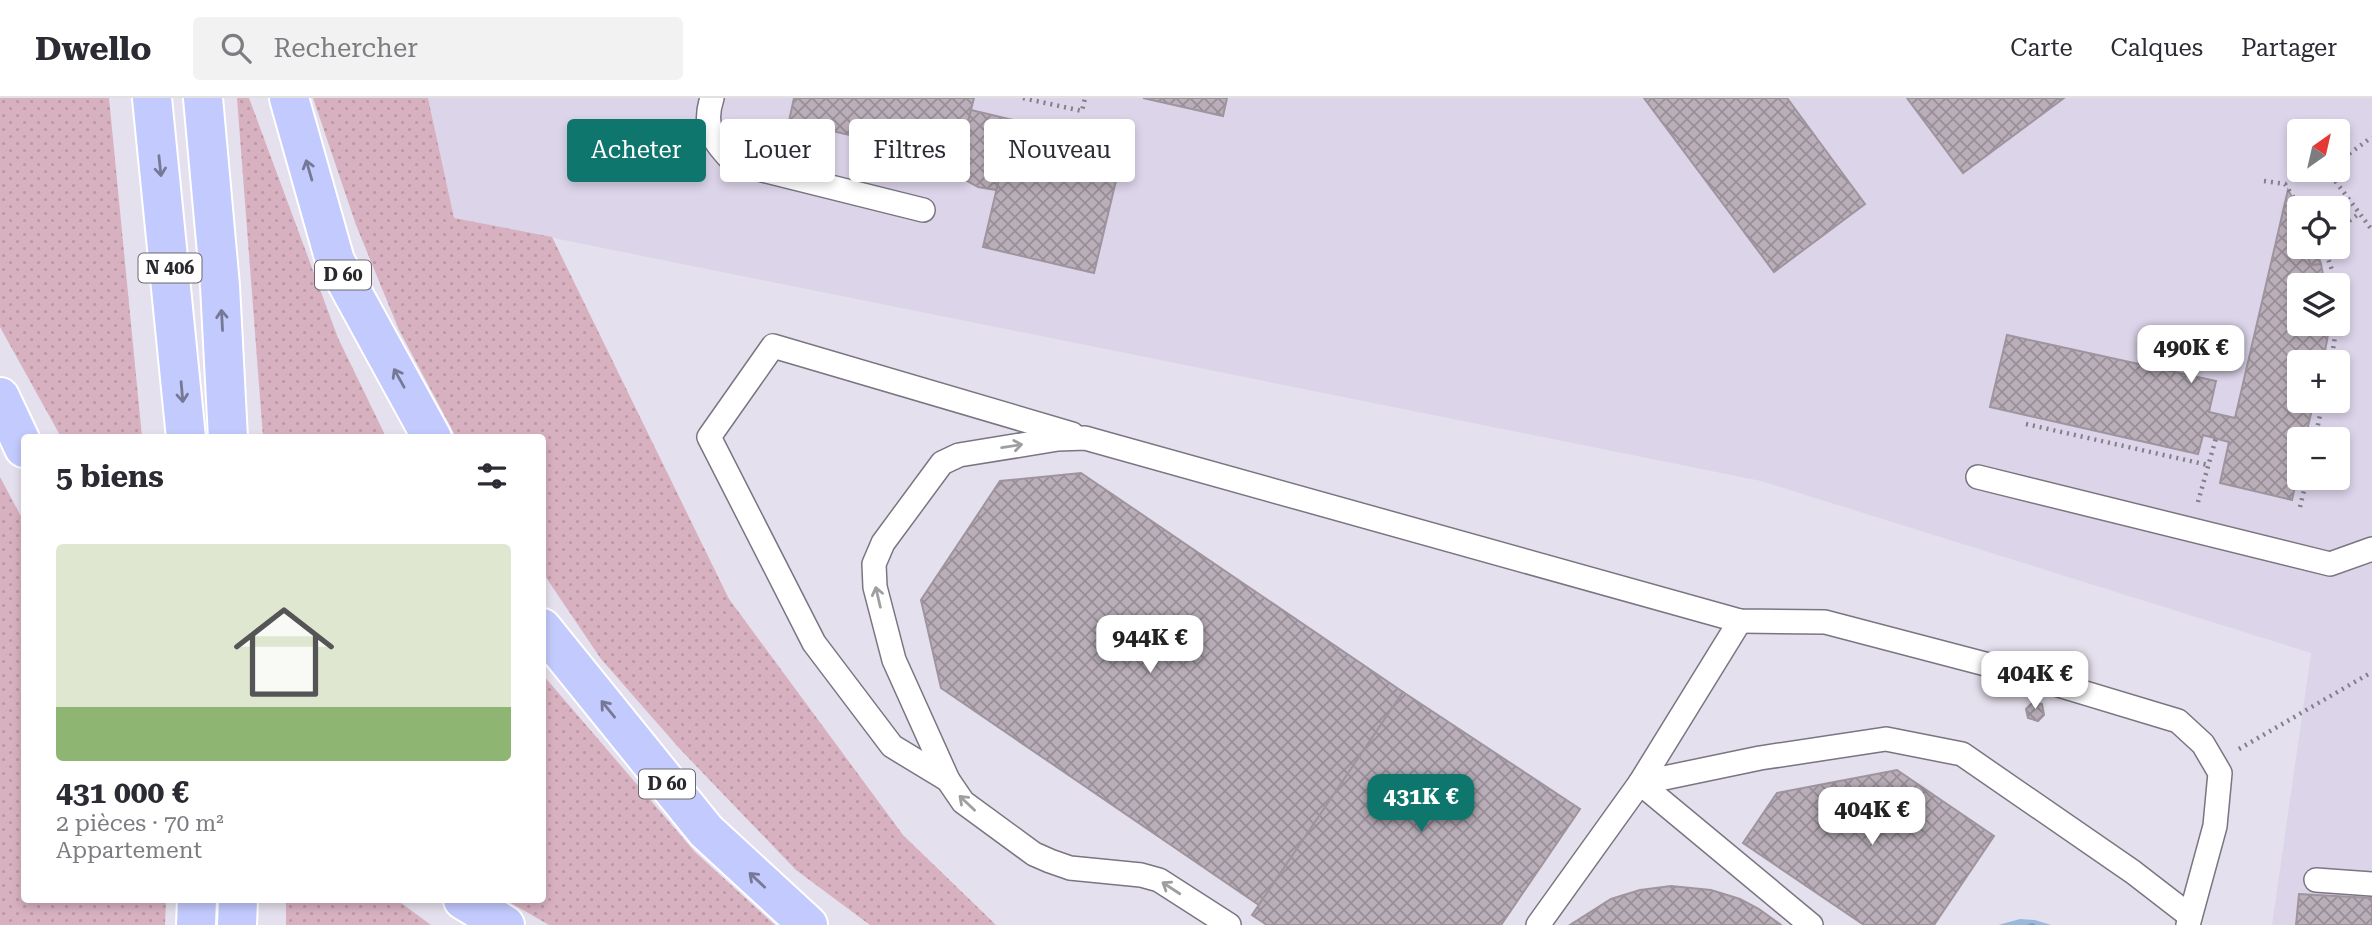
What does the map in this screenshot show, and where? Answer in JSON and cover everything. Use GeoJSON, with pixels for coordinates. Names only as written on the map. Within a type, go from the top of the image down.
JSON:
{"type":"FeatureCollection","features":[{"type":"Feature","properties":{"kind":"highway","name":"N 406"},"geometry":{"type":"LineString","coordinates":[[152,98],[186,434]]}},
{"type":"Feature","properties":{"kind":"highway","name":"N 406"},"geometry":{"type":"LineString","coordinates":[[203,98],[220,286],[228,434]]}},
{"type":"Feature","properties":{"kind":"highway","name":"D 60"},"geometry":{"type":"LineString","coordinates":[[289,98],[335,261],[430,434]]}},
{"type":"Feature","properties":{"kind":"highway"},"geometry":{"type":"LineString","coordinates":[[0,397],[21,442]]}},
{"type":"Feature","properties":{"kind":"highway","name":"D 60"},"geometry":{"type":"LineString","coordinates":[[546,633],[706,831],[808,925]]}},
{"type":"Feature","properties":{"kind":"highway"},"geometry":{"type":"LineString","coordinates":[[196,925],[197,903]]}},
{"type":"Feature","properties":{"kind":"highway"},"geometry":{"type":"LineString","coordinates":[[237,925],[238,903]]}},
{"type":"Feature","properties":{"kind":"highway"},"geometry":{"type":"LineString","coordinates":[[468,903],[505,925]]}},
{"type":"Feature","properties":{"kind":"lane"},"geometry":{"type":"LineString","coordinates":[[712,98],[707,112],[712,139],[734,163],[923,209]]}},
{"type":"Feature","properties":{"kind":"lane"},"geometry":{"type":"LineString","coordinates":[[948,780],[892,746],[814,643],[709,437],[773,346],[1085,438],[1740,621],[1825,622],[2012,671],[2178,721],[2203,744],[2220,772],[2215,826],[2189,921],[2133,872],[1962,754],[1886,739],[1760,758],[1640,783]]}},
{"type":"Feature","properties":{"kind":"lane"},"geometry":{"type":"LineString","coordinates":[[1085,438],[1058,439],[959,455],[942,463],[883,543],[874,564],[875,587],[894,660],[948,780],[963,802],[1034,854],[1070,867],[1141,875],[1159,880],[1228,925]]}},
{"type":"Feature","properties":{"kind":"lane"},"geometry":{"type":"LineString","coordinates":[[1978,477],[2330,564],[2372,549]]}},
{"type":"Feature","properties":{"kind":"lane"},"geometry":{"type":"LineString","coordinates":[[1538,925],[1640,783],[1740,621]]}},
{"type":"Feature","properties":{"kind":"lane"},"geometry":{"type":"LineString","coordinates":[[1640,783],[1811,925]]}},
{"type":"Feature","properties":{"kind":"lane"},"geometry":{"type":"LineString","coordinates":[[2316,880],[2372,884]]}},
{"type":"Feature","properties":{"kind":"path"},"geometry":{"type":"LineString","coordinates":[[1023,98],[1082,111],[1085,98]]}},
{"type":"Feature","properties":{"kind":"path"},"geometry":{"type":"LineString","coordinates":[[2350,153],[2372,137]]}},
{"type":"Feature","properties":{"kind":"path"},"geometry":{"type":"LineString","coordinates":[[2264,181],[2284,184],[2292,196]]}},
{"type":"Feature","properties":{"kind":"path"},"geometry":{"type":"LineString","coordinates":[[2337,182],[2372,230]]}},
{"type":"Feature","properties":{"kind":"path"},"geometry":{"type":"LineString","coordinates":[[2350,220],[2360,213]]}},
{"type":"Feature","properties":{"kind":"path"},"geometry":{"type":"LineString","coordinates":[[2026,424],[2208,466]]}},
{"type":"Feature","properties":{"kind":"path"},"geometry":{"type":"LineString","coordinates":[[2190,530],[2216,439]]}},
{"type":"Feature","properties":{"kind":"path"},"geometry":{"type":"LineString","coordinates":[[2300,507],[2304,490]]}},
{"type":"Feature","properties":{"kind":"path"},"geometry":{"type":"LineString","coordinates":[[2214,764],[2372,672]]}},
{"type":"Feature","properties":{"kind":"shaded area"},"geometry":{"type":"Polygon","coordinates":[[[0,98],[109,98],[142,434],[59,434],[0,327],[0,98]]]}},
{"type":"Feature","properties":{"kind":"shaded area"},"geometry":{"type":"Polygon","coordinates":[[[237,98],[249,98],[338,338],[385,434],[263,434],[237,98]]]}},
{"type":"Feature","properties":{"kind":"shaded area"},"geometry":{"type":"Polygon","coordinates":[[[313,98],[428,98],[454,218],[552,237],[729,599],[903,835],[996,925],[870,925],[796,870],[679,748],[601,659],[546,577],[546,434],[454,434],[399,330],[356,225],[313,98]]]}},
{"type":"Feature","properties":{"kind":"shaded area"},"geometry":{"type":"Polygon","coordinates":[[[428,98],[2372,98],[2372,925],[2272,925],[2311,653],[1761,481],[454,218],[428,98]]]}},
{"type":"Feature","properties":{"kind":"shaded area"},"geometry":{"type":"Polygon","coordinates":[[[0,477],[21,516],[21,903],[166,903],[165,925],[0,925],[0,477]]]}},
{"type":"Feature","properties":{"kind":"shaded area"},"geometry":{"type":"Polygon","coordinates":[[[546,678],[695,852],[775,925],[549,925],[511,903],[546,903],[546,678]]]}},
{"type":"Feature","properties":{"kind":"shaded area"},"geometry":{"type":"Polygon","coordinates":[[[286,903],[401,903],[431,925],[286,925],[286,903]]]}},
{"type":"Feature","properties":{"kind":"water"},"geometry":{"type":"Polygon","coordinates":[[[2020,919],[2035,920],[2051,925],[1998,925],[2020,919]]]}},
{"type":"Feature","properties":{"kind":"building"},"geometry":{"type":"Polygon","coordinates":[[[794,98],[974,98],[969,119],[849,119],[849,135],[835,132],[835,119],[789,119],[794,98]]]}},
{"type":"Feature","properties":{"kind":"building"},"geometry":{"type":"Polygon","coordinates":[[[1143,98],[1227,98],[1223,116],[1143,98]]]}},
{"type":"Feature","properties":{"kind":"building"},"geometry":{"type":"Polygon","coordinates":[[[1644,98],[1787,98],[1865,204],[1774,272],[1644,98]]]}},
{"type":"Feature","properties":{"kind":"building"},"geometry":{"type":"Polygon","coordinates":[[[1907,98],[2064,98],[1963,173],[1907,98]]]}},
{"type":"Feature","properties":{"kind":"building"},"geometry":{"type":"Polygon","coordinates":[[[971,110],[1009,119],[984,119],[984,182],[999,182],[997,190],[978,187],[969,182],[971,110]]]}},
{"type":"Feature","properties":{"kind":"building"},"geometry":{"type":"Polygon","coordinates":[[[998,182],[1116,182],[1094,273],[983,247],[998,182]]]}},
{"type":"Feature","properties":{"kind":"building"},"geometry":{"type":"Polygon","coordinates":[[[2288,190],[2292,196],[2287,196],[2287,259],[2309,259],[2311,265],[2321,264],[2323,273],[2287,273],[2287,336],[2328,336],[2325,350],[2287,350],[2287,413],[2311,413],[2308,427],[2287,427],[2287,490],[2294,490],[2292,500],[2220,483],[2229,442],[2203,435],[2198,454],[1990,407],[2007,335],[2216,381],[2209,412],[2235,418],[2288,190]]]}},
{"type":"Feature","properties":{"kind":"building"},"geometry":{"type":"Polygon","coordinates":[[[2309,259],[2319,259],[2321,264],[2311,265],[2309,259]]]}},
{"type":"Feature","properties":{"kind":"building"},"geometry":{"type":"Polygon","coordinates":[[[1081,473],[1403,692],[1259,905],[941,688],[921,600],[1000,481],[1081,473]]]}},
{"type":"Feature","properties":{"kind":"building"},"geometry":{"type":"Polygon","coordinates":[[[1403,692],[1580,809],[1501,925],[1267,925],[1252,915],[1403,692]]]}},
{"type":"Feature","properties":{"kind":"building"},"geometry":{"type":"Polygon","coordinates":[[[2033,702],[2042,704],[2044,715],[2038,721],[2028,718],[2026,709],[2033,702]]]}},
{"type":"Feature","properties":{"kind":"building"},"geometry":{"type":"Polygon","coordinates":[[[1897,770],[1994,836],[1934,925],[1864,925],[1743,843],[1777,793],[1897,770]]]}},
{"type":"Feature","properties":{"kind":"building"},"geometry":{"type":"Polygon","coordinates":[[[1671,886],[1711,890],[1740,899],[1781,925],[1570,925],[1611,899],[1640,890],[1671,886]]]}},
{"type":"Feature","properties":{"kind":"building"},"geometry":{"type":"Polygon","coordinates":[[[2299,894],[2372,898],[2372,925],[2296,925],[2299,894]]]}}]}
